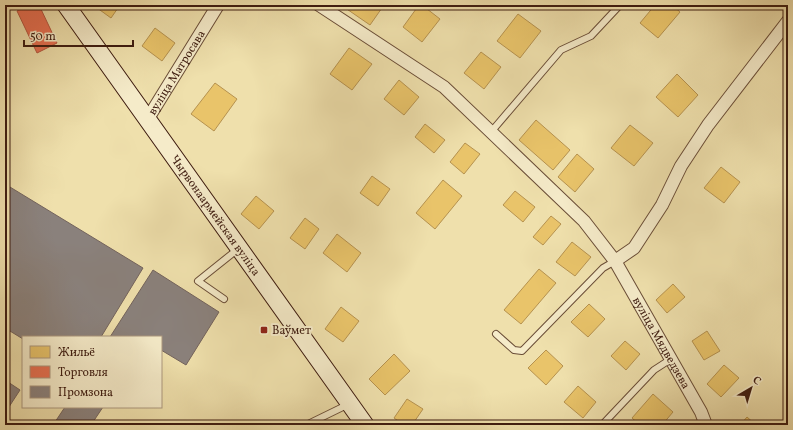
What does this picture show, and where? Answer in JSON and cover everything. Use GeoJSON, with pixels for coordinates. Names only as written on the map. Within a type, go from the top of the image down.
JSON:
{"type":"FeatureCollection","features":[{"type":"Feature","properties":{"kind":"street","name":"Чырвонаармейская вуліца"},"geometry":{"type":"LineString","coordinates":[[66,5],[365,425]]}},
{"type":"Feature","properties":{"kind":"street","name":"вуліца Матросава"},"geometry":{"type":"LineString","coordinates":[[147,120],[218,5]]}},
{"type":"Feature","properties":{"kind":"street","name":"вуліца Мядведзева"},"geometry":{"type":"LineString","coordinates":[[319,5],[444,87],[584,222],[615,262],[671,359],[706,425]]}},
{"type":"Feature","properties":{"kind":"street"},"geometry":{"type":"LineString","coordinates":[[615,262],[634,248],[662,205],[680,166],[708,125],[788,21]]}},
{"type":"Feature","properties":{"kind":"lane"},"geometry":{"type":"LineString","coordinates":[[491,132],[561,50],[591,36],[620,5]]}},
{"type":"Feature","properties":{"kind":"lane"},"geometry":{"type":"LineString","coordinates":[[224,299],[198,280],[239,248]]}},
{"type":"Feature","properties":{"kind":"lane"},"geometry":{"type":"LineString","coordinates":[[496,334],[514,350],[522,351],[603,268],[615,262]]}},
{"type":"Feature","properties":{"kind":"lane"},"geometry":{"type":"LineString","coordinates":[[602,425],[654,370],[671,359]]}},
{"type":"Feature","properties":{"kind":"lane"},"geometry":{"type":"LineString","coordinates":[[306,425],[349,404]]}},
{"type":"Feature","properties":{"kind":"building: Жильё"},"geometry":{"type":"Polygon","coordinates":[[[93,5],[120,5],[111,18],[93,5]]]}},
{"type":"Feature","properties":{"kind":"building: Жильё"},"geometry":{"type":"Polygon","coordinates":[[[341,5],[384,5],[370,25],[341,5]]]}},
{"type":"Feature","properties":{"kind":"building: Жильё"},"geometry":{"type":"Polygon","coordinates":[[[419,5],[422,5],[440,19],[422,42],[403,27],[419,5]]]}},
{"type":"Feature","properties":{"kind":"building: Жильё"},"geometry":{"type":"Polygon","coordinates":[[[655,5],[672,5],[680,12],[658,38],[640,23],[655,5]]]}},
{"type":"Feature","properties":{"kind":"building: Жильё"},"geometry":{"type":"Polygon","coordinates":[[[518,14],[541,31],[520,58],[497,41],[518,14]]]}},
{"type":"Feature","properties":{"kind":"building: Жильё"},"geometry":{"type":"Polygon","coordinates":[[[155,28],[175,43],[162,61],[142,46],[155,28]]]}},
{"type":"Feature","properties":{"kind":"building: Жильё"},"geometry":{"type":"Polygon","coordinates":[[[349,48],[372,64],[352,90],[330,74],[349,48]]]}},
{"type":"Feature","properties":{"kind":"building: Жильё"},"geometry":{"type":"Polygon","coordinates":[[[481,52],[501,67],[484,89],[464,73],[481,52]]]}},
{"type":"Feature","properties":{"kind":"building: Жильё"},"geometry":{"type":"Polygon","coordinates":[[[677,74],[698,95],[678,117],[656,97],[677,74]]]}},
{"type":"Feature","properties":{"kind":"building: Жильё"},"geometry":{"type":"Polygon","coordinates":[[[399,80],[419,97],[404,115],[384,99],[399,80]]]}},
{"type":"Feature","properties":{"kind":"building: Жильё"},"geometry":{"type":"Polygon","coordinates":[[[215,83],[237,99],[214,131],[191,114],[215,83]]]}},
{"type":"Feature","properties":{"kind":"building: Жильё"},"geometry":{"type":"Polygon","coordinates":[[[536,120],[570,150],[553,170],[519,140],[536,120]]]}},
{"type":"Feature","properties":{"kind":"building: Жильё"},"geometry":{"type":"Polygon","coordinates":[[[425,124],[445,140],[434,153],[415,137],[425,124]]]}},
{"type":"Feature","properties":{"kind":"building: Жильё"},"geometry":{"type":"Polygon","coordinates":[[[630,125],[653,143],[634,166],[611,148],[630,125]]]}},
{"type":"Feature","properties":{"kind":"building: Жильё"},"geometry":{"type":"Polygon","coordinates":[[[465,143],[480,154],[464,174],[450,162],[465,143]]]}},
{"type":"Feature","properties":{"kind":"building: Жильё"},"geometry":{"type":"Polygon","coordinates":[[[577,154],[594,169],[575,192],[558,177],[577,154]]]}},
{"type":"Feature","properties":{"kind":"building: Жильё"},"geometry":{"type":"Polygon","coordinates":[[[721,167],[740,182],[724,203],[704,188],[721,167]]]}},
{"type":"Feature","properties":{"kind":"building: Жильё"},"geometry":{"type":"Polygon","coordinates":[[[372,176],[390,189],[378,206],[360,193],[372,176]]]}},
{"type":"Feature","properties":{"kind":"building: Жильё"},"geometry":{"type":"Polygon","coordinates":[[[443,180],[462,196],[435,229],[416,213],[443,180]]]}},
{"type":"Feature","properties":{"kind":"building: Жильё"},"geometry":{"type":"Polygon","coordinates":[[[515,191],[535,207],[523,222],[503,205],[515,191]]]}},
{"type":"Feature","properties":{"kind":"building: Жильё"},"geometry":{"type":"Polygon","coordinates":[[[256,196],[274,211],[259,229],[241,214],[256,196]]]}},
{"type":"Feature","properties":{"kind":"building: Жильё"},"geometry":{"type":"Polygon","coordinates":[[[551,216],[561,224],[543,245],[533,237],[551,216]]]}},
{"type":"Feature","properties":{"kind":"building: Жильё"},"geometry":{"type":"Polygon","coordinates":[[[305,218],[319,229],[305,249],[290,238],[305,218]]]}},
{"type":"Feature","properties":{"kind":"building: Жильё"},"geometry":{"type":"Polygon","coordinates":[[[337,234],[361,253],[347,272],[323,253],[337,234]]]}},
{"type":"Feature","properties":{"kind":"building: Жильё"},"geometry":{"type":"Polygon","coordinates":[[[572,242],[591,257],[575,276],[556,262],[572,242]]]}},
{"type":"Feature","properties":{"kind":"building: Жильё"},"geometry":{"type":"Polygon","coordinates":[[[539,269],[556,283],[521,324],[504,310],[539,269]]]}},
{"type":"Feature","properties":{"kind":"building: Жильё"},"geometry":{"type":"Polygon","coordinates":[[[673,284],[685,297],[667,313],[656,300],[673,284]]]}},
{"type":"Feature","properties":{"kind":"building: Жильё"},"geometry":{"type":"Polygon","coordinates":[[[589,304],[605,319],[588,337],[571,322],[589,304]]]}},
{"type":"Feature","properties":{"kind":"building: Жильё"},"geometry":{"type":"Polygon","coordinates":[[[341,307],[359,321],[343,342],[325,329],[341,307]]]}},
{"type":"Feature","properties":{"kind":"building: Жильё"},"geometry":{"type":"Polygon","coordinates":[[[707,331],[720,351],[704,360],[692,341],[707,331]]]}},
{"type":"Feature","properties":{"kind":"building: Жильё"},"geometry":{"type":"Polygon","coordinates":[[[625,341],[640,354],[626,370],[611,356],[625,341]]]}},
{"type":"Feature","properties":{"kind":"building: Жильё"},"geometry":{"type":"Polygon","coordinates":[[[546,350],[563,366],[546,385],[528,368],[546,350]]]}},
{"type":"Feature","properties":{"kind":"building: Жильё"},"geometry":{"type":"Polygon","coordinates":[[[394,354],[410,371],[385,395],[369,379],[394,354]]]}},
{"type":"Feature","properties":{"kind":"building: Жильё"},"geometry":{"type":"Polygon","coordinates":[[[724,365],[739,378],[721,397],[707,384],[724,365]]]}},
{"type":"Feature","properties":{"kind":"building: Жильё"},"geometry":{"type":"Polygon","coordinates":[[[578,386],[596,402],[583,418],[564,402],[578,386]]]}},
{"type":"Feature","properties":{"kind":"building: Жильё"},"geometry":{"type":"Polygon","coordinates":[[[653,394],[673,412],[662,425],[640,425],[632,418],[653,394]]]}},
{"type":"Feature","properties":{"kind":"building: Жильё"},"geometry":{"type":"Polygon","coordinates":[[[407,399],[423,409],[412,425],[404,425],[394,418],[407,399]]]}},
{"type":"Feature","properties":{"kind":"building: Жильё"},"geometry":{"type":"Polygon","coordinates":[[[747,417],[756,425],[740,425],[747,417]]]}},
{"type":"Feature","properties":{"kind":"building: Торговля"},"geometry":{"type":"Polygon","coordinates":[[[29,5],[39,5],[57,43],[37,53],[17,11],[29,5]]]}},
{"type":"Feature","properties":{"kind":"building: Промзона"},"geometry":{"type":"Polygon","coordinates":[[[5,184],[143,268],[102,336],[22,336],[22,338],[5,328],[5,184]]]}},
{"type":"Feature","properties":{"kind":"building: Промзона"},"geometry":{"type":"Polygon","coordinates":[[[153,270],[219,312],[186,365],[162,351],[162,336],[111,336],[153,270]]]}},
{"type":"Feature","properties":{"kind":"building: Промзона"},"geometry":{"type":"Polygon","coordinates":[[[5,380],[20,390],[5,413],[5,380]]]}},
{"type":"Feature","properties":{"kind":"building: Промзона"},"geometry":{"type":"Polygon","coordinates":[[[64,408],[102,408],[91,425],[53,425],[64,408]]]}},
{"type":"Feature","properties":{"kind":"place","name":"Ваўмет"},"geometry":{"type":"Point","coordinates":[264,330]}}]}
